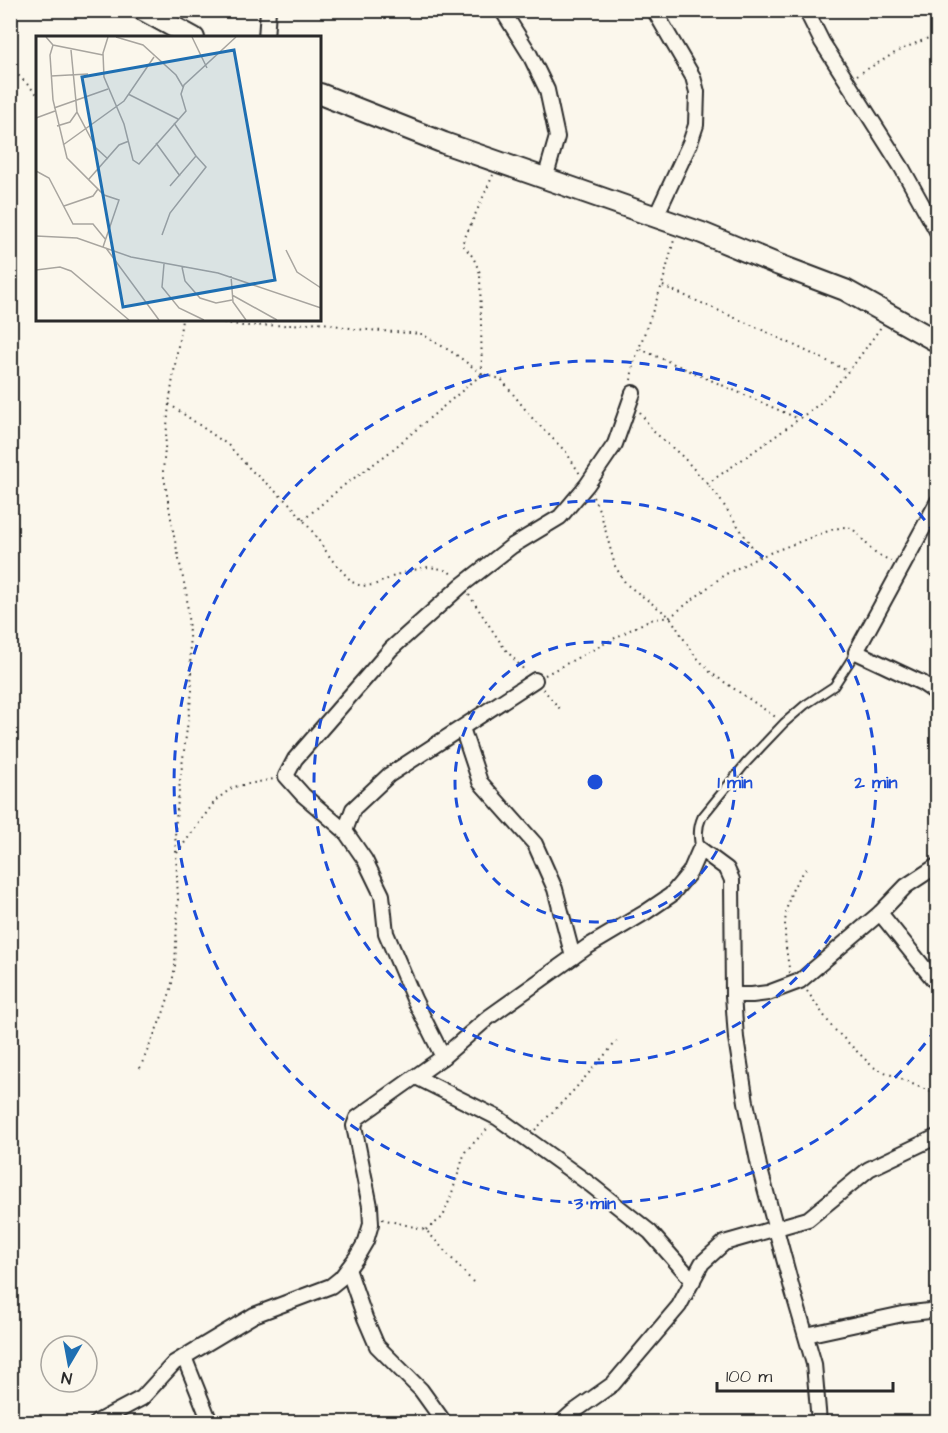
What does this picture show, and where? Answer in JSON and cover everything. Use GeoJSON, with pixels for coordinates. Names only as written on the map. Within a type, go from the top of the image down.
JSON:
{"type":"FeatureCollection","features":[{"type":"Feature","properties":{"kind":"main road"},"geometry":{"type":"LineString","coordinates":[[143,10],[190,36]]}},
{"type":"Feature","properties":{"kind":"main road"},"geometry":{"type":"LineString","coordinates":[[321,94],[499,163],[656,216],[844,290],[938,342]]}},
{"type":"Feature","properties":{"kind":"street"},"geometry":{"type":"LineString","coordinates":[[266,36],[268,10]]}},
{"type":"Feature","properties":{"kind":"street"},"geometry":{"type":"LineString","coordinates":[[502,10],[529,53],[547,90],[557,136],[546,179]]}},
{"type":"Feature","properties":{"kind":"street"},"geometry":{"type":"LineString","coordinates":[[654,10],[693,77],[697,92],[696,125],[656,216]]}},
{"type":"Feature","properties":{"kind":"street"},"geometry":{"type":"LineString","coordinates":[[806,10],[822,42],[902,168],[938,233]]}},
{"type":"Feature","properties":{"kind":"street"},"geometry":{"type":"LineString","coordinates":[[443,1057],[414,999],[386,933],[382,895],[365,860],[345,831],[303,795],[286,776],[295,759],[391,649],[462,585],[512,546],[560,517],[587,485],[615,444],[633,393]]}},
{"type":"Feature","properties":{"kind":"street"},"geometry":{"type":"LineString","coordinates":[[938,501],[856,652],[922,683],[938,694]]}},
{"type":"Feature","properties":{"kind":"street"},"geometry":{"type":"LineString","coordinates":[[345,831],[353,809],[389,775],[535,680]]}},
{"type":"Feature","properties":{"kind":"street"},"geometry":{"type":"LineString","coordinates":[[462,728],[480,782],[535,844],[555,889],[573,957]]}},
{"type":"Feature","properties":{"kind":"street"},"geometry":{"type":"LineString","coordinates":[[97,1422],[142,1398],[174,1363],[254,1315],[331,1286],[341,1278],[366,1241],[370,1224],[370,1206],[354,1121],[443,1057],[489,1017],[573,957],[671,895],[690,872],[700,849],[728,869],[732,880],[733,995],[736,1038],[746,1102],[759,1166],[814,1364],[819,1422]]}},
{"type":"Feature","properties":{"kind":"street"},"geometry":{"type":"LineString","coordinates":[[733,995],[768,993],[796,983],[880,913],[906,886],[938,865]]}},
{"type":"Feature","properties":{"kind":"street"},"geometry":{"type":"LineString","coordinates":[[880,913],[938,985]]}},
{"type":"Feature","properties":{"kind":"street"},"geometry":{"type":"LineString","coordinates":[[416,1077],[498,1118],[591,1185],[650,1232],[693,1281]]}},
{"type":"Feature","properties":{"kind":"street"},"geometry":{"type":"LineString","coordinates":[[562,1422],[612,1384],[679,1306],[702,1263],[724,1243],[808,1219],[869,1169],[938,1136]]}},
{"type":"Feature","properties":{"kind":"street"},"geometry":{"type":"LineString","coordinates":[[348,1269],[364,1318],[377,1346],[421,1390],[444,1422]]}},
{"type":"Feature","properties":{"kind":"street"},"geometry":{"type":"LineString","coordinates":[[806,1335],[903,1314],[938,1310]]}},
{"type":"Feature","properties":{"kind":"street"},"geometry":{"type":"LineString","coordinates":[[184,1357],[210,1422]]}},
{"type":"Feature","properties":{"kind":"lane"},"geometry":{"type":"LineString","coordinates":[[700,849],[698,826],[702,817],[746,763],[784,723],[805,705],[834,686],[856,652]]}},
{"type":"Feature","properties":{"kind":"path"},"geometry":{"type":"LineString","coordinates":[[847,81],[902,49],[938,34]]}},
{"type":"Feature","properties":{"kind":"path"},"geometry":{"type":"LineString","coordinates":[[10,67],[36,93]]}},
{"type":"Feature","properties":{"kind":"path"},"geometry":{"type":"LineString","coordinates":[[482,374],[480,273],[462,244],[499,163]]}},
{"type":"Feature","properties":{"kind":"path"},"geometry":{"type":"LineString","coordinates":[[676,224],[673,248],[662,285],[638,348],[631,376],[633,393],[640,413],[653,431],[683,457],[717,495],[759,557]]}},
{"type":"Feature","properties":{"kind":"path"},"geometry":{"type":"LineString","coordinates":[[662,285],[848,371]]}},
{"type":"Feature","properties":{"kind":"path"},"geometry":{"type":"LineString","coordinates":[[707,484],[822,402],[848,371],[889,314]]}},
{"type":"Feature","properties":{"kind":"path"},"geometry":{"type":"LineString","coordinates":[[140,1068],[163,1014],[171,990],[175,966],[178,900],[175,829],[192,691],[188,597],[174,536],[164,471],[169,404],[182,321]]}},
{"type":"Feature","properties":{"kind":"path"},"geometry":{"type":"LineString","coordinates":[[216,321],[243,327],[318,322],[355,329],[422,334],[482,374],[501,379],[533,419],[566,452],[587,485],[600,514],[615,566],[626,584],[670,617],[692,652],[711,673],[784,723]]}},
{"type":"Feature","properties":{"kind":"path"},"geometry":{"type":"LineString","coordinates":[[638,348],[799,419]]}},
{"type":"Feature","properties":{"kind":"path"},"geometry":{"type":"LineString","coordinates":[[303,520],[343,486],[386,455],[482,374]]}},
{"type":"Feature","properties":{"kind":"path"},"geometry":{"type":"LineString","coordinates":[[169,404],[228,446],[252,471],[292,506],[332,560],[357,585],[374,585],[401,573],[426,567],[448,571],[462,585],[504,648],[561,710]]}},
{"type":"Feature","properties":{"kind":"path"},"geometry":{"type":"LineString","coordinates":[[535,680],[649,620],[670,617],[724,575],[759,557],[831,530],[843,527],[852,528],[875,553],[902,566]]}},
{"type":"Feature","properties":{"kind":"path"},"geometry":{"type":"LineString","coordinates":[[176,854],[216,800],[233,787],[286,776]]}},
{"type":"Feature","properties":{"kind":"path"},"geometry":{"type":"LineString","coordinates":[[807,867],[792,890],[786,914],[785,946],[796,983],[832,1027],[873,1068],[938,1095]]}},
{"type":"Feature","properties":{"kind":"path"},"geometry":{"type":"LineString","coordinates":[[526,1138],[574,1090],[617,1041]]}},
{"type":"Feature","properties":{"kind":"path"},"geometry":{"type":"LineString","coordinates":[[426,1230],[443,1217],[465,1152],[498,1118]]}},
{"type":"Feature","properties":{"kind":"path"},"geometry":{"type":"LineString","coordinates":[[370,1216],[426,1230],[473,1282]]}}]}
